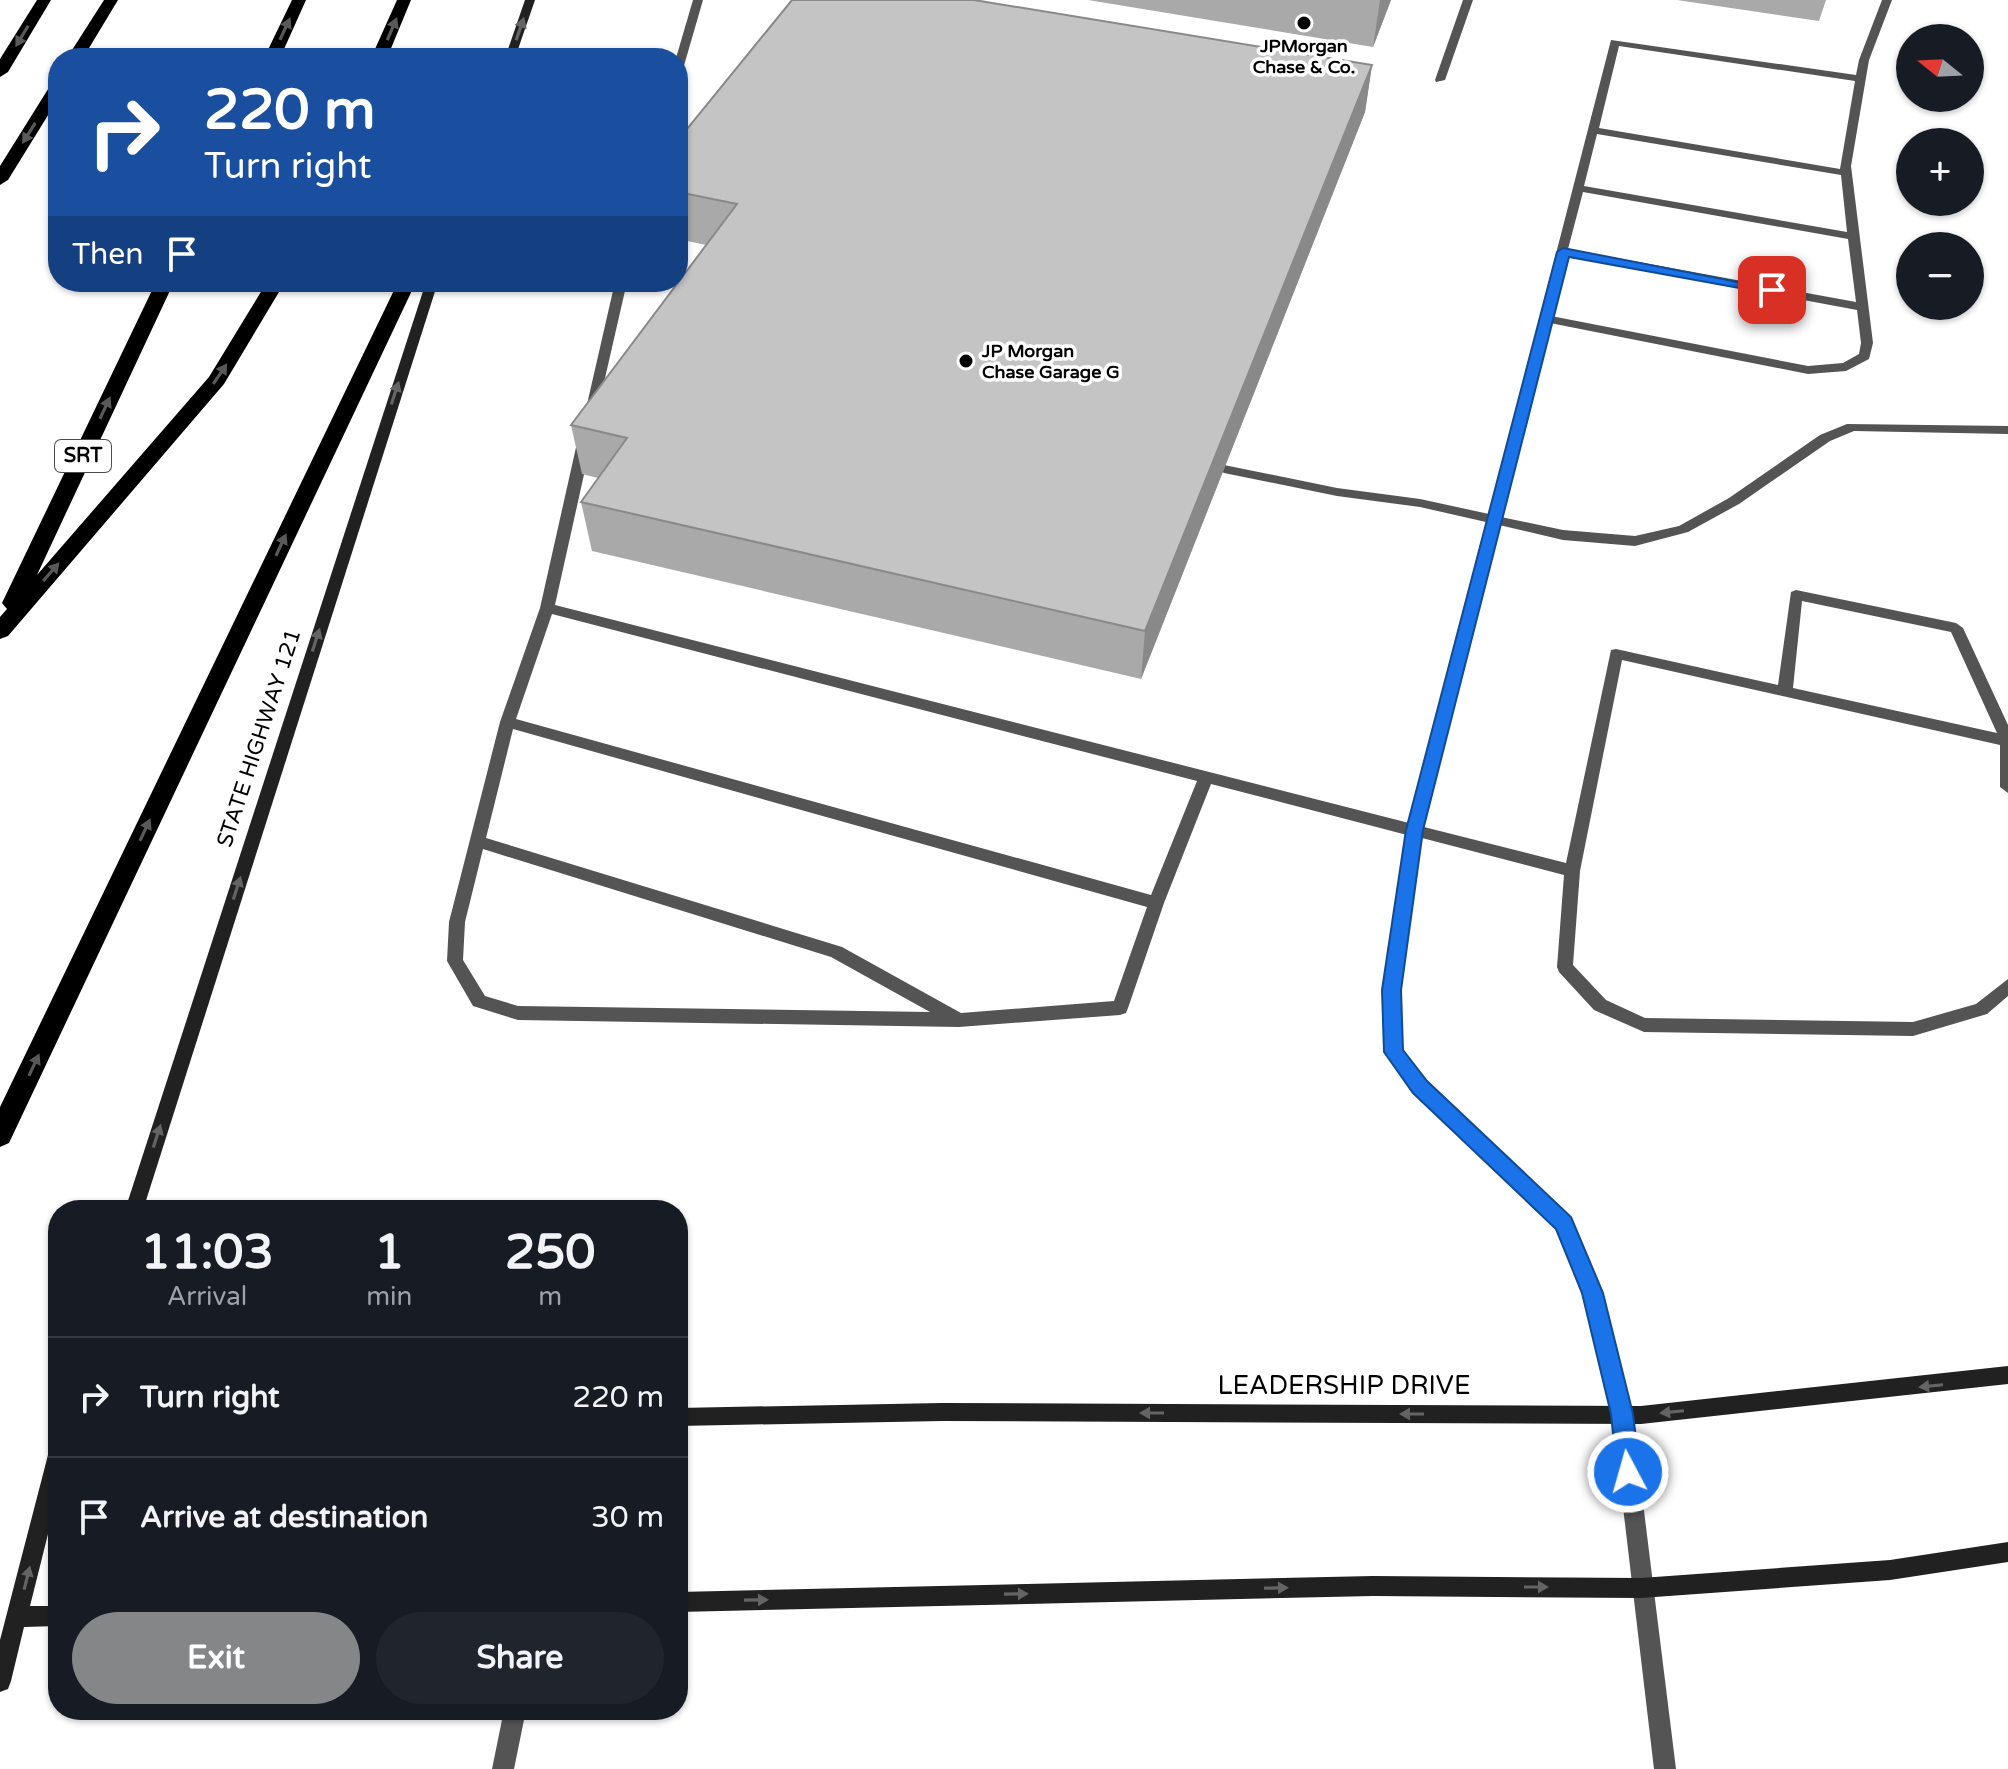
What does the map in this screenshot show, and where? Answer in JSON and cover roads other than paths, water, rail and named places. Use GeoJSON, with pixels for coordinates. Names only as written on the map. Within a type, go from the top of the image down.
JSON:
{"type":"FeatureCollection","features":[{"type":"Feature","properties":{"kind":"highway"},"geometry":{"type":"LineString","coordinates":[[0,72],[44,0]]}},
{"type":"Feature","properties":{"kind":"highway"},"geometry":{"type":"LineString","coordinates":[[81,48],[111,0]]}},
{"type":"Feature","properties":{"kind":"highway"},"geometry":{"type":"LineString","coordinates":[[277,48],[299,0]]}},
{"type":"Feature","properties":{"kind":"highway"},"geometry":{"type":"LineString","coordinates":[[383,48],[404,0]]}},
{"type":"Feature","properties":{"kind":"highway"},"geometry":{"type":"LineString","coordinates":[[0,180],[48,102]]}},
{"type":"Feature","properties":{"kind":"highway","name":"SRT"},"geometry":{"type":"LineString","coordinates":[[0,631],[160,292]]}},
{"type":"Feature","properties":{"kind":"highway"},"geometry":{"type":"LineString","coordinates":[[0,631],[217,380],[270,292]]}},
{"type":"Feature","properties":{"kind":"highway"},"geometry":{"type":"LineString","coordinates":[[0,1135],[402,292]]}},
{"type":"Feature","properties":{"kind":"street"},"geometry":{"type":"LineString","coordinates":[[513,48],[530,0]]}},
{"type":"Feature","properties":{"kind":"street","name":"STATE HIGHWAY 121"},"geometry":{"type":"LineString","coordinates":[[137,1200],[429,292]]}},
{"type":"Feature","properties":{"kind":"street","name":"LEADERSHIP DRIVE"},"geometry":{"type":"LineString","coordinates":[[688,1417],[942,1412],[1641,1415],[2008,1375]]}},
{"type":"Feature","properties":{"kind":"street"},"geometry":{"type":"LineString","coordinates":[[0,1681],[48,1496]]}},
{"type":"Feature","properties":{"kind":"street"},"geometry":{"type":"LineString","coordinates":[[688,1602],[1373,1586],[1641,1588],[1890,1570],[2008,1552]]}},
{"type":"Feature","properties":{"kind":"street"},"geometry":{"type":"LineString","coordinates":[[18,1617],[48,1616]]}},
{"type":"Feature","properties":{"kind":"lane"},"geometry":{"type":"LineString","coordinates":[[684,48],[698,0]]}},
{"type":"Feature","properties":{"kind":"lane"},"geometry":{"type":"LineString","coordinates":[[1440,80],[1468,0]]}},
{"type":"Feature","properties":{"kind":"lane"},"geometry":{"type":"LineString","coordinates":[[1547,319],[1808,370],[1846,367],[1865,356],[1867,343],[1846,173],[1860,79],[1887,0]]}},
{"type":"Feature","properties":{"kind":"lane"},"geometry":{"type":"LineString","coordinates":[[1665,1769],[1622,1414],[1593,1293],[1563,1223],[1420,1087],[1394,1052],[1392,990],[1415,830],[1615,42],[1860,79]]}},
{"type":"Feature","properties":{"kind":"lane"},"geometry":{"type":"LineString","coordinates":[[1594,130],[1846,173]]}},
{"type":"Feature","properties":{"kind":"lane"},"geometry":{"type":"LineString","coordinates":[[1579,188],[1853,236]]}},
{"type":"Feature","properties":{"kind":"lane"},"geometry":{"type":"LineString","coordinates":[[1563,252],[1862,307]]}},
{"type":"Feature","properties":{"kind":"lane"},"geometry":{"type":"LineString","coordinates":[[619,292],[547,608],[507,722],[457,922],[455,961],[479,1001],[518,1013],[959,1020],[1120,1008],[1156,903],[1207,776]]}},
{"type":"Feature","properties":{"kind":"lane"},"geometry":{"type":"LineString","coordinates":[[1224,469],[1337,492],[1420,503],[1563,535],[1635,541],[1683,529],[1734,501],[1825,438],[1852,427],[2008,430]]}},
{"type":"Feature","properties":{"kind":"lane"},"geometry":{"type":"LineString","coordinates":[[1785,692],[1796,595],[1956,628],[2008,741],[2008,787]]}},
{"type":"Feature","properties":{"kind":"lane"},"geometry":{"type":"LineString","coordinates":[[547,608],[1572,871]]}},
{"type":"Feature","properties":{"kind":"lane"},"geometry":{"type":"LineString","coordinates":[[2008,741],[1616,654],[1572,871],[1565,967],[1600,1005],[1644,1025],[1913,1029],[1981,1009],[2008,986]]}},
{"type":"Feature","properties":{"kind":"lane"},"geometry":{"type":"LineString","coordinates":[[507,722],[1156,903]]}},
{"type":"Feature","properties":{"kind":"lane"},"geometry":{"type":"LineString","coordinates":[[477,841],[836,952],[959,1020]]}},
{"type":"Feature","properties":{"kind":"lane"},"geometry":{"type":"LineString","coordinates":[[503,1769],[513,1720]]}},
{"type":"Feature","properties":{"kind":"place","name":"JPMorgan Chase & Co."},"geometry":{"type":"Point","coordinates":[1304,23]}},
{"type":"Feature","properties":{"kind":"place","name":"JP Morgan Chase Garage G"},"geometry":{"type":"Point","coordinates":[966,361]}}]}
